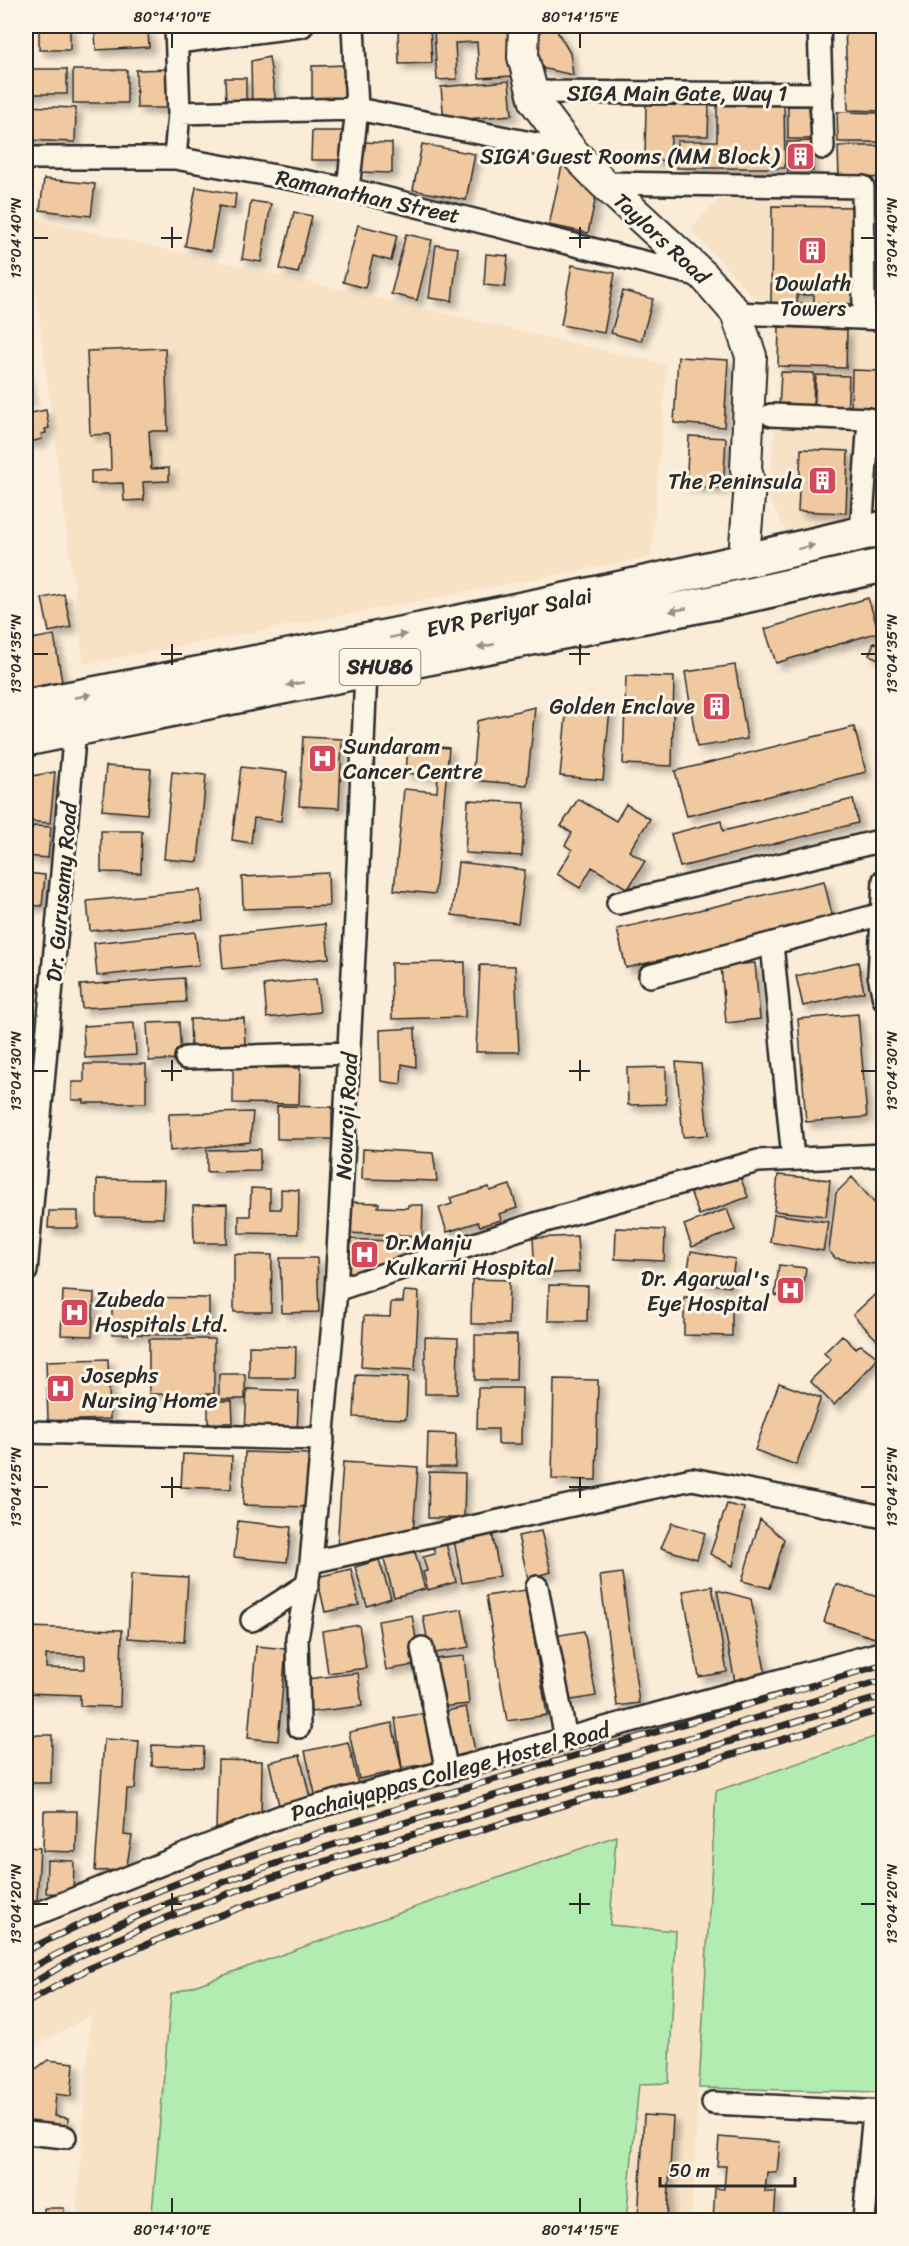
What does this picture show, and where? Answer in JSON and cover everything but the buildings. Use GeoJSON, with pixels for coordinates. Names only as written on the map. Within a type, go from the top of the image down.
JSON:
{"type":"FeatureCollection","features":[{"type":"Feature","properties":{"kind":"main road","name":"EVR Periyar Salai"},"geometry":{"type":"LineString","coordinates":[[26,707],[392,637],[729,566],[872,530]]}},
{"type":"Feature","properties":{"kind":"main road","name":"EVR Periyar Salai"},"geometry":{"type":"LineString","coordinates":[[26,740],[366,670],[613,623],[884,565]]}},
{"type":"Feature","properties":{"kind":"street"},"geometry":{"type":"LineString","coordinates":[[175,158],[179,113],[177,34],[302,26]]}},
{"type":"Feature","properties":{"kind":"street"},"geometry":{"type":"LineString","coordinates":[[348,189],[357,109],[353,26]]}},
{"type":"Feature","properties":{"kind":"street","name":"Taylors Road"},"geometry":{"type":"LineString","coordinates":[[524,26],[523,57],[535,102],[572,150],[603,183],[704,276],[736,313],[751,356],[746,469],[750,484],[745,544],[748,550],[760,558]]}},
{"type":"Feature","properties":{"kind":"street"},"geometry":{"type":"LineString","coordinates":[[819,26],[823,147]]}},
{"type":"Feature","properties":{"kind":"street","name":"SIGA Main Gate, Way 1"},"geometry":{"type":"LineString","coordinates":[[532,92],[822,94]]}},
{"type":"Feature","properties":{"kind":"street"},"geometry":{"type":"LineString","coordinates":[[179,113],[357,109],[572,150]]}},
{"type":"Feature","properties":{"kind":"street","name":"Ramanathan Street"},"geometry":{"type":"LineString","coordinates":[[26,158],[175,158],[348,189],[704,276]]}},
{"type":"Feature","properties":{"kind":"street"},"geometry":{"type":"LineString","coordinates":[[603,183],[864,187],[874,318],[736,313]]}},
{"type":"Feature","properties":{"kind":"street"},"geometry":{"type":"LineString","coordinates":[[771,415],[869,419],[872,530]]}},
{"type":"Feature","properties":{"kind":"street","name":"Taylors Road"},"geometry":{"type":"LineString","coordinates":[[735,597],[729,566],[739,483],[746,469]]}},
{"type":"Feature","properties":{"kind":"street","name":"Nowroji Road"},"geometry":{"type":"LineString","coordinates":[[299,1727],[297,1638],[311,1562],[336,1290],[356,917],[366,670]]}},
{"type":"Feature","properties":{"kind":"street","name":"Dr. Gurusamy Road"},"geometry":{"type":"LineString","coordinates":[[26,1271],[75,729]]}},
{"type":"Feature","properties":{"kind":"street"},"geometry":{"type":"LineString","coordinates":[[618,903],[884,840]]}},
{"type":"Feature","properties":{"kind":"street"},"geometry":{"type":"LineString","coordinates":[[884,880],[879,975],[884,999]]}},
{"type":"Feature","properties":{"kind":"street"},"geometry":{"type":"LineString","coordinates":[[650,976],[882,914]]}},
{"type":"Feature","properties":{"kind":"street"},"geometry":{"type":"LineString","coordinates":[[772,944],[793,1159]]}},
{"type":"Feature","properties":{"kind":"street"},"geometry":{"type":"LineString","coordinates":[[186,1059],[349,1053]]}},
{"type":"Feature","properties":{"kind":"street"},"geometry":{"type":"LineString","coordinates":[[336,1290],[535,1224],[758,1161],[884,1155]]}},
{"type":"Feature","properties":{"kind":"street"},"geometry":{"type":"LineString","coordinates":[[26,1432],[323,1439]]}},
{"type":"Feature","properties":{"kind":"street"},"geometry":{"type":"LineString","coordinates":[[311,1562],[692,1479],[884,1516]]}},
{"type":"Feature","properties":{"kind":"street"},"geometry":{"type":"LineString","coordinates":[[252,1620],[308,1584]]}},
{"type":"Feature","properties":{"kind":"street"},"geometry":{"type":"LineString","coordinates":[[537,1587],[566,1739]]}},
{"type":"Feature","properties":{"kind":"street"},"geometry":{"type":"LineString","coordinates":[[422,1648],[447,1772]]}},
{"type":"Feature","properties":{"kind":"street","name":"Pachaiyappas College Hostel Road"},"geometry":{"type":"LineString","coordinates":[[26,1916],[34,1916],[279,1817],[884,1652]]}},
{"type":"Feature","properties":{"kind":"street"},"geometry":{"type":"LineString","coordinates":[[713,2103],[879,2112],[864,2220]]}},
{"type":"Feature","properties":{"kind":"street"},"geometry":{"type":"LineString","coordinates":[[26,2133],[65,2137]]}},
{"type":"Feature","properties":{"kind":"shaded area"},"geometry":{"type":"Polygon","coordinates":[[[883,187],[883,513],[787,533],[769,499],[779,375],[776,321],[690,229],[730,188],[883,187]]]}},
{"type":"Feature","properties":{"kind":"shaded area"},"geometry":{"type":"Polygon","coordinates":[[[26,217],[667,365],[651,557],[84,664],[26,217]]]}},
{"type":"Feature","properties":{"kind":"shaded area"},"geometry":{"type":"Polygon","coordinates":[[[26,1030],[38,1031],[26,1157],[26,1030]]]}},
{"type":"Feature","properties":{"kind":"shaded area"},"geometry":{"type":"Polygon","coordinates":[[[883,1654],[883,1734],[716,1792],[691,2220],[76,2220],[91,2015],[26,2051],[26,1936],[187,1866],[336,1816],[883,1654]]]}},
{"type":"Feature","properties":{"kind":"green space"},"geometry":{"type":"Polygon","coordinates":[[[883,1734],[883,2092],[699,2088],[716,1791],[883,1734]]]}},
{"type":"Feature","properties":{"kind":"green space"},"geometry":{"type":"Polygon","coordinates":[[[616,1836],[610,1925],[676,1931],[669,2083],[639,2084],[626,2220],[247,2220],[152,2213],[171,1994],[616,1836]]]}},
{"type":"Feature","properties":{"kind":"railway"},"geometry":{"type":"LineString","coordinates":[[26,1951],[138,1899],[310,1836],[884,1664]]}},
{"type":"Feature","properties":{"kind":"railway"},"geometry":{"type":"LineString","coordinates":[[26,1971],[132,1918],[244,1874],[416,1819],[884,1680]]}},
{"type":"Feature","properties":{"kind":"railway"},"geometry":{"type":"LineString","coordinates":[[26,1987],[79,1956],[166,1918],[261,1881],[884,1696]]}},
{"type":"Feature","properties":{"kind":"railway"},"geometry":{"type":"LineString","coordinates":[[26,2003],[88,1969],[263,1899],[377,1861],[884,1709]]}},
{"type":"Feature","properties":{"kind":"place","name":"SIGA Guest Rooms (MM Block)"},"geometry":{"type":"Point","coordinates":[800,156]}},
{"type":"Feature","properties":{"kind":"place","name":"Dowlath Towers"},"geometry":{"type":"Point","coordinates":[813,251]}},
{"type":"Feature","properties":{"kind":"place","name":"The Peninsula"},"geometry":{"type":"Point","coordinates":[823,481]}},
{"type":"Feature","properties":{"kind":"place","name":"Golden Enclave"},"geometry":{"type":"Point","coordinates":[716,706]}},
{"type":"Feature","properties":{"kind":"place","name":"Sundaram Cancer Centre"},"geometry":{"type":"Point","coordinates":[322,759]}},
{"type":"Feature","properties":{"kind":"place","name":"Dr.Manju Kulkarni Hospital"},"geometry":{"type":"Point","coordinates":[364,1255]}},
{"type":"Feature","properties":{"kind":"place","name":"Dr. Agarwal's Eye Hospital"},"geometry":{"type":"Point","coordinates":[790,1291]}},
{"type":"Feature","properties":{"kind":"place","name":"Zubeda Hospitals Ltd."},"geometry":{"type":"Point","coordinates":[74,1312]}},
{"type":"Feature","properties":{"kind":"place","name":"Josephs Nursing Home"},"geometry":{"type":"Point","coordinates":[61,1388]}}]}
